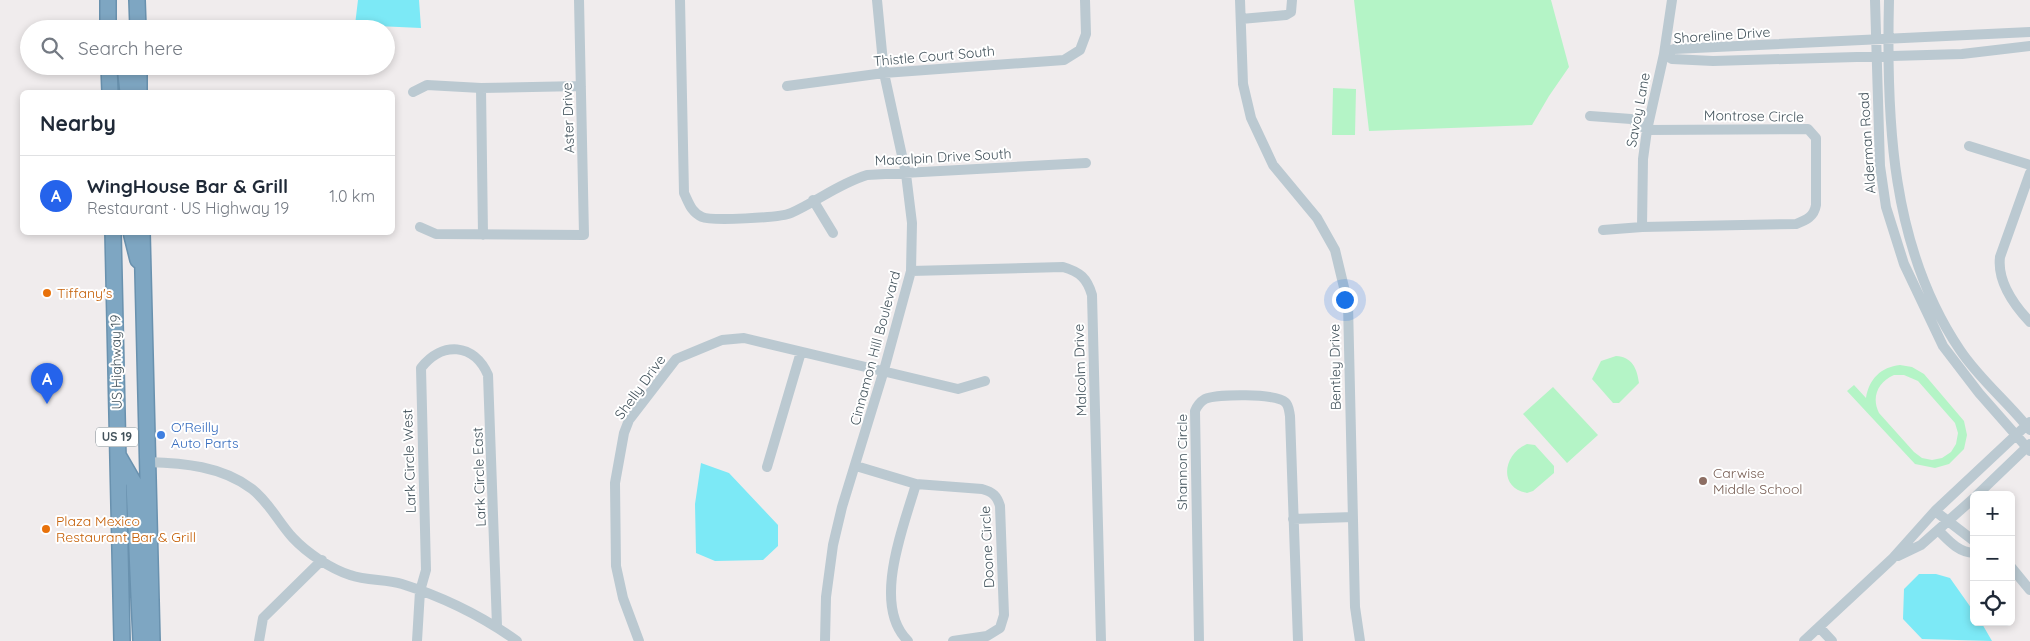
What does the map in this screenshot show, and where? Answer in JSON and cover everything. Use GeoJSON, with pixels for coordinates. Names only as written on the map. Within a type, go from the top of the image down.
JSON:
{"type":"FeatureCollection","features":[{"type":"Feature","properties":{"kind":"highway"},"geometry":{"type":"LineString","coordinates":[[108,0],[108,20]]}},
{"type":"Feature","properties":{"kind":"highway"},"geometry":{"type":"LineString","coordinates":[[137,0],[138,20]]}},
{"type":"Feature","properties":{"kind":"highway"},"geometry":{"type":"LineString","coordinates":[[109,75],[110,90]]}},
{"type":"Feature","properties":{"kind":"highway"},"geometry":{"type":"LineString","coordinates":[[126,75],[128,90]]}},
{"type":"Feature","properties":{"kind":"highway"},"geometry":{"type":"LineString","coordinates":[[139,75],[140,90]]}},
{"type":"Feature","properties":{"kind":"highway","name":"US Highway 19"},"geometry":{"type":"LineString","coordinates":[[113,235],[122,641]]}},
{"type":"Feature","properties":{"kind":"highway"},"geometry":{"type":"LineString","coordinates":[[132,235],[143,276]]}},
{"type":"Feature","properties":{"kind":"highway","name":"US 19"},"geometry":{"type":"LineString","coordinates":[[142,235],[152,641]]}},
{"type":"Feature","properties":{"kind":"highway"},"geometry":{"type":"LineString","coordinates":[[118,455],[134,484],[141,641]]}},
{"type":"Feature","properties":{"kind":"highway"},"geometry":{"type":"LineString","coordinates":[[121,575],[134,622],[134,641]]}},
{"type":"Feature","properties":{"kind":"street","name":"Aster Drive"},"geometry":{"type":"LineString","coordinates":[[483,235],[584,235],[579,0]]}},
{"type":"Feature","properties":{"kind":"street","name":"Macalpin Drive South"},"geometry":{"type":"LineString","coordinates":[[680,0],[684,193],[692,211],[704,218],[763,218],[789,214],[845,182],[867,175],[1086,163]]}},
{"type":"Feature","properties":{"kind":"street","name":"Cinnamon Hill Boulevard"},"geometry":{"type":"LineString","coordinates":[[825,641],[826,597],[832,545],[911,271],[912,223],[906,174],[884,73],[877,0]]}},
{"type":"Feature","properties":{"kind":"street","name":"Thistle Court South"},"geometry":{"type":"LineString","coordinates":[[787,86],[884,73],[1064,60],[1080,50],[1086,34],[1085,0]]}},
{"type":"Feature","properties":{"kind":"street","name":"Bentley Drive"},"geometry":{"type":"LineString","coordinates":[[1240,0],[1242,84],[1252,118],[1273,165],[1317,218],[1336,250],[1348,304],[1355,607],[1360,641]]}},
{"type":"Feature","properties":{"kind":"street"},"geometry":{"type":"LineString","coordinates":[[1241,19],[1286,15],[1291,12],[1292,0]]}},
{"type":"Feature","properties":{"kind":"street","name":"Savoy Lane"},"geometry":{"type":"LineString","coordinates":[[1642,226],[1643,159],[1647,130],[1664,54],[1672,0]]}},
{"type":"Feature","properties":{"kind":"street","name":"Alderman Road"},"geometry":{"type":"LineString","coordinates":[[1875,0],[1875,56],[1882,188],[1904,264],[1943,346],[2015,436],[2029,448]]}},
{"type":"Feature","properties":{"kind":"street","name":"Alderman Road"},"geometry":{"type":"LineString","coordinates":[[1889,0],[1888,55],[1895,172],[1901,211],[1912,251],[1944,325],[1960,351],[1987,385],[2029,426]]}},
{"type":"Feature","properties":{"kind":"street","name":"Shoreline Drive"},"geometry":{"type":"LineString","coordinates":[[1664,54],[1674,49],[2030,32]]}},
{"type":"Feature","properties":{"kind":"street","name":"Shoreline Drive"},"geometry":{"type":"LineString","coordinates":[[1664,54],[1672,59],[1713,61],[1962,54],[2030,46]]}},
{"type":"Feature","properties":{"kind":"street"},"geometry":{"type":"LineString","coordinates":[[413,92],[426,85],[481,88],[581,86]]}},
{"type":"Feature","properties":{"kind":"street"},"geometry":{"type":"LineString","coordinates":[[420,226],[436,234],[483,235],[481,88]]}},
{"type":"Feature","properties":{"kind":"street"},"geometry":{"type":"LineString","coordinates":[[1590,116],[1631,119],[1647,130]]}},
{"type":"Feature","properties":{"kind":"street","name":"Montrose Circle"},"geometry":{"type":"LineString","coordinates":[[1642,226],[1796,224],[1806,220],[1815,212],[1817,200],[1816,138],[1808,128],[1647,130]]}},
{"type":"Feature","properties":{"kind":"street"},"geometry":{"type":"LineString","coordinates":[[1969,146],[2030,165]]}},
{"type":"Feature","properties":{"kind":"street"},"geometry":{"type":"LineString","coordinates":[[2030,173],[2000,258],[1998,272],[2004,286],[2030,322]]}},
{"type":"Feature","properties":{"kind":"street"},"geometry":{"type":"LineString","coordinates":[[813,200],[833,233]]}},
{"type":"Feature","properties":{"kind":"street"},"geometry":{"type":"LineString","coordinates":[[1603,230],[1642,226]]}},
{"type":"Feature","properties":{"kind":"street","name":"Malcolm Drive"},"geometry":{"type":"LineString","coordinates":[[911,271],[1063,267],[1076,271],[1088,281],[1092,294],[1101,641]]}},
{"type":"Feature","properties":{"kind":"street","name":"Shelly Drive"},"geometry":{"type":"LineString","coordinates":[[639,641],[623,598],[616,566],[614,484],[624,433],[629,420],[676,359],[722,340],[744,338],[958,389],[985,381]]}},
{"type":"Feature","properties":{"kind":"street","name":"Lark Circle West"},"geometry":{"type":"LineString","coordinates":[[417,641],[420,591],[426,570],[421,368],[428,358],[441,350],[452,349]]}},
{"type":"Feature","properties":{"kind":"street","name":"Lark Circle East"},"geometry":{"type":"LineString","coordinates":[[452,349],[464,350],[473,355],[483,363],[488,375],[497,626]]}},
{"type":"Feature","properties":{"kind":"street"},"geometry":{"type":"LineString","coordinates":[[767,468],[801,352]]}},
{"type":"Feature","properties":{"kind":"street","name":"Shannon Circle"},"geometry":{"type":"LineString","coordinates":[[1199,641],[1194,416],[1196,407],[1204,400],[1214,397],[1272,396],[1287,404],[1290,416],[1298,641]]}},
{"type":"Feature","properties":{"kind":"street"},"geometry":{"type":"LineString","coordinates":[[1804,641],[1892,559],[1935,511],[2015,436],[2029,426]]}},
{"type":"Feature","properties":{"kind":"street"},"geometry":{"type":"LineString","coordinates":[[1981,491],[2029,448]]}},
{"type":"Feature","properties":{"kind":"street"},"geometry":{"type":"LineString","coordinates":[[148,462],[181,463],[210,468],[246,485],[264,501],[294,540],[322,560],[350,575],[401,584],[458,606],[497,626],[517,641]]}},
{"type":"Feature","properties":{"kind":"street","name":"Doone Circle"},"geometry":{"type":"LineString","coordinates":[[856,466],[916,484],[982,489],[991,492],[998,498],[1000,506],[1004,615],[1000,628],[987,636],[953,641]]}},
{"type":"Feature","properties":{"kind":"street"},"geometry":{"type":"LineString","coordinates":[[908,641],[900,634],[892,617],[892,571],[916,484]]}},
{"type":"Feature","properties":{"kind":"street"},"geometry":{"type":"LineString","coordinates":[[1892,559],[1921,545],[1970,502]]}},
{"type":"Feature","properties":{"kind":"street"},"geometry":{"type":"LineString","coordinates":[[1935,511],[1949,522],[1970,545]]}},
{"type":"Feature","properties":{"kind":"street"},"geometry":{"type":"LineString","coordinates":[[1293,519],[1352,517]]}},
{"type":"Feature","properties":{"kind":"street"},"geometry":{"type":"LineString","coordinates":[[1938,530],[1956,548],[1970,548]]}},
{"type":"Feature","properties":{"kind":"street"},"geometry":{"type":"LineString","coordinates":[[259,641],[263,618],[322,560]]}},
{"type":"Feature","properties":{"kind":"street"},"geometry":{"type":"LineString","coordinates":[[2015,572],[2030,590]]}},
{"type":"Feature","properties":{"kind":"street"},"geometry":{"type":"LineString","coordinates":[[1820,627],[1832,641]]}},
{"type":"Feature","properties":{"kind":"green space"},"geometry":{"type":"Polygon","coordinates":[[[1354,0],[1551,0],[1569,67],[1532,125],[1369,131],[1354,0]]]}},
{"type":"Feature","properties":{"kind":"green space"},"geometry":{"type":"Polygon","coordinates":[[[1333,88],[1356,89],[1355,135],[1332,135],[1333,88]]]}},
{"type":"Feature","properties":{"kind":"green space"},"geometry":{"type":"Polygon","coordinates":[[[1616,356],[1626,359],[1633,364],[1639,383],[1619,403],[1613,403],[1592,379],[1601,361],[1616,356]]]}},
{"type":"Feature","properties":{"kind":"green space"},"geometry":{"type":"Polygon","coordinates":[[[1893,366],[1912,367],[1924,374],[1964,421],[1967,435],[1964,449],[1949,464],[1935,468],[1915,464],[1847,391],[1854,385],[1866,398],[1870,385],[1877,375],[1893,366]],[[1894,375],[1880,386],[1876,396],[1879,413],[1914,452],[1922,458],[1932,460],[1942,458],[1951,452],[1956,444],[1958,433],[1955,423],[1918,381],[1904,375],[1894,375]]]}},
{"type":"Feature","properties":{"kind":"green space"},"geometry":{"type":"Polygon","coordinates":[[[1553,387],[1598,435],[1567,463],[1523,414],[1553,387]]]}},
{"type":"Feature","properties":{"kind":"green space"},"geometry":{"type":"Polygon","coordinates":[[[1527,444],[1535,445],[1554,466],[1554,473],[1533,491],[1527,493],[1511,485],[1507,470],[1513,455],[1527,444]]]}},
{"type":"Feature","properties":{"kind":"water"},"geometry":{"type":"Polygon","coordinates":[[[358,0],[419,0],[421,28],[395,27],[395,20],[356,20],[358,0]]]}},
{"type":"Feature","properties":{"kind":"water"},"geometry":{"type":"Polygon","coordinates":[[[701,463],[729,473],[778,525],[778,546],[763,560],[715,561],[696,553],[695,504],[701,463]]]}},
{"type":"Feature","properties":{"kind":"water"},"geometry":{"type":"Polygon","coordinates":[[[1919,574],[1936,574],[1950,578],[1970,606],[1970,626],[1983,626],[1992,641],[1922,639],[1903,619],[1904,589],[1919,574]]]}},
{"type":"Feature","properties":{"kind":"place","name":"Tiffany's"},"geometry":{"type":"Point","coordinates":[47,293]}},
{"type":"Feature","properties":{"kind":"place","name":"WingHouse Bar & Grill"},"geometry":{"type":"Point","coordinates":[47,404]}},
{"type":"Feature","properties":{"kind":"place","name":"O'Reilly Auto Parts"},"geometry":{"type":"Point","coordinates":[161,435]}},
{"type":"Feature","properties":{"kind":"place","name":"Carwise Middle School"},"geometry":{"type":"Point","coordinates":[1703,481]}},
{"type":"Feature","properties":{"kind":"place","name":"Plaza Mexico Restaurant Bar & Grill"},"geometry":{"type":"Point","coordinates":[46,529]}}]}
